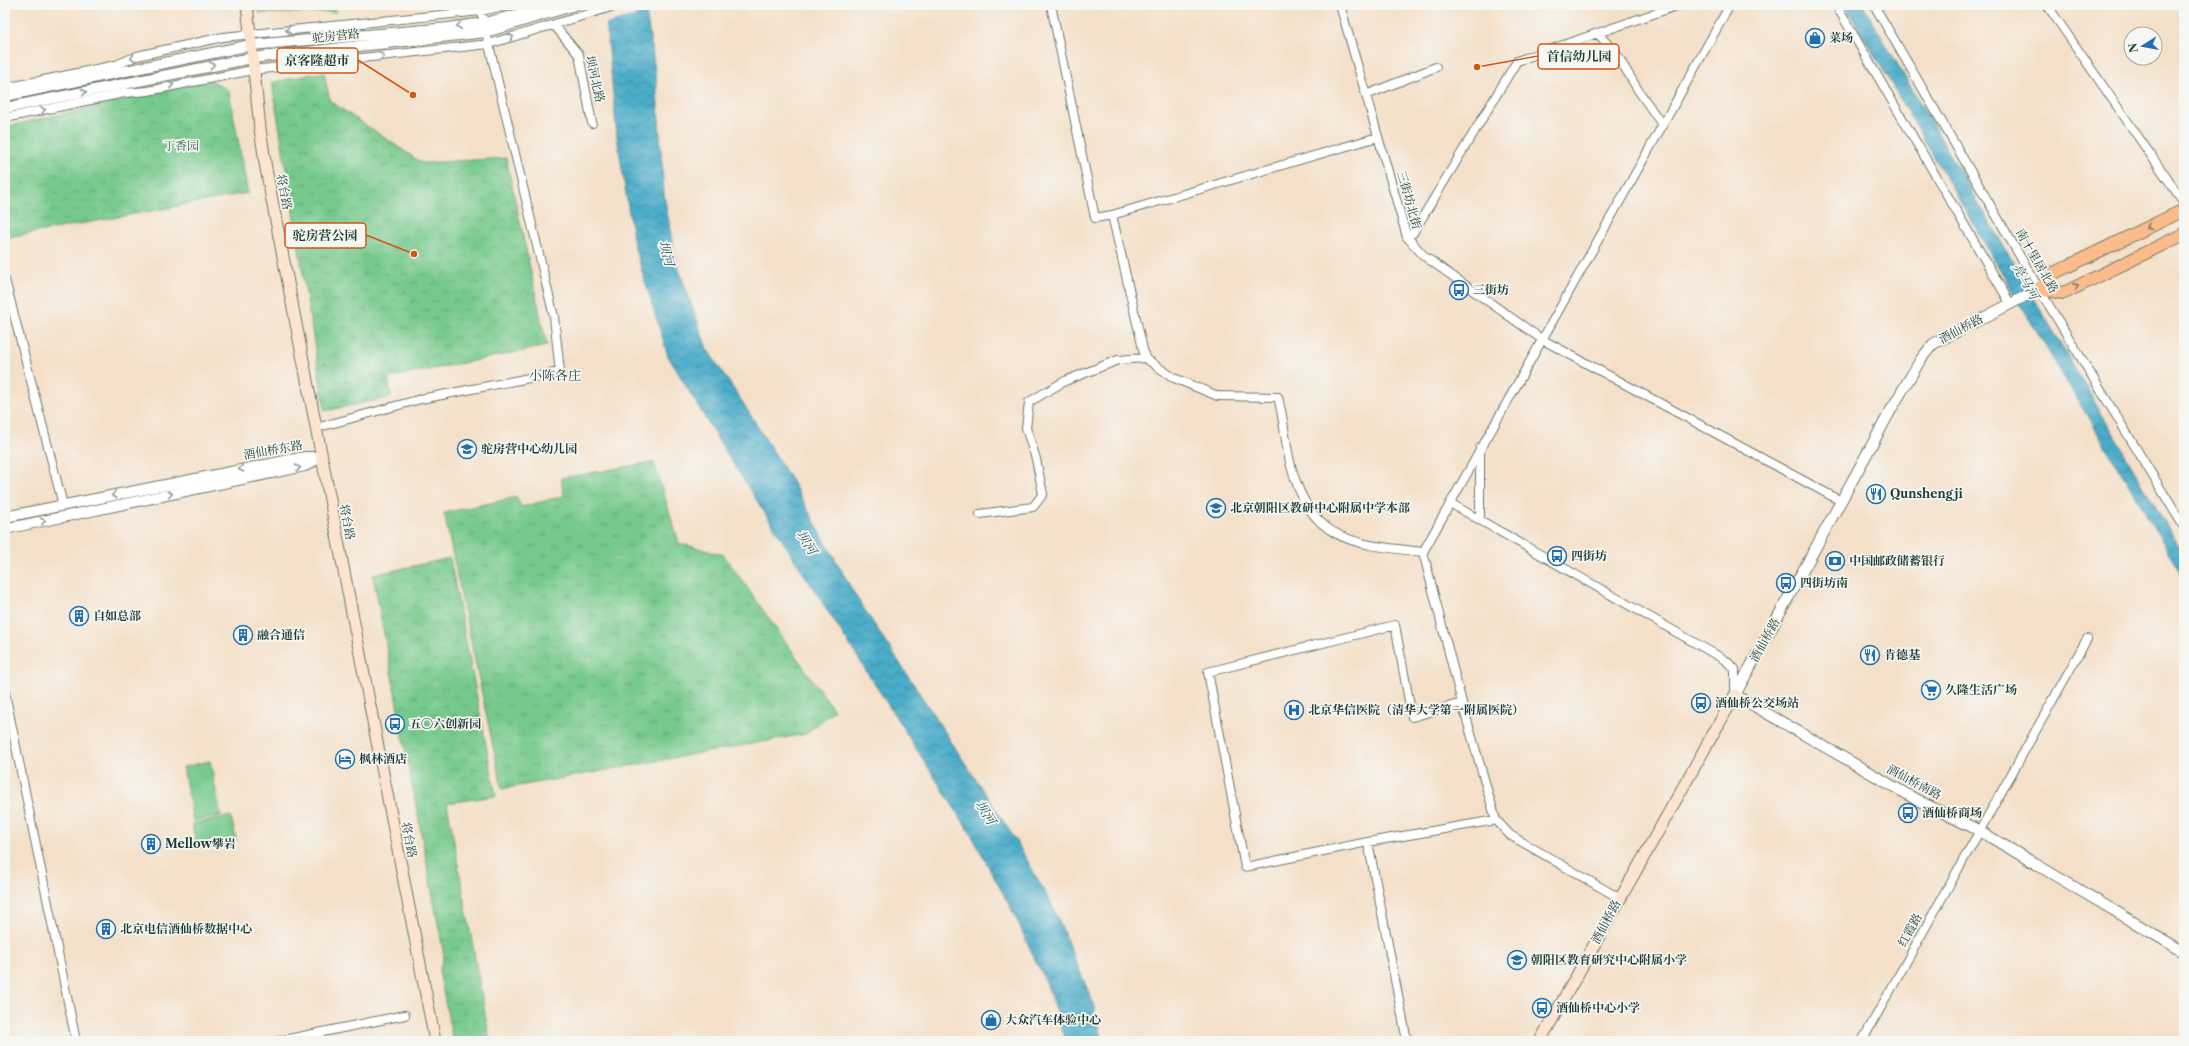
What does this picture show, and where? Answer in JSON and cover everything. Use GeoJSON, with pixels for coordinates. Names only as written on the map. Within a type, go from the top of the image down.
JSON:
{"type":"FeatureCollection","features":[{"type":"Feature","properties":{"kind":"main road","name":"将台路"},"geometry":{"type":"LineString","coordinates":[[248,5],[252,58],[266,170],[435,1041]]}},
{"type":"Feature","properties":{"kind":"main road","name":"酒仙桥路"},"geometry":{"type":"LineString","coordinates":[[2039,289],[2052,274],[2184,210]]}},
{"type":"Feature","properties":{"kind":"main road"},"geometry":{"type":"LineString","coordinates":[[2039,289],[2064,292],[2184,234]]}},
{"type":"Feature","properties":{"kind":"main road","name":"酒仙桥路"},"geometry":{"type":"LineString","coordinates":[[1540,1041],[1619,898],[1663,824],[1735,695]]}},
{"type":"Feature","properties":{"kind":"street"},"geometry":{"type":"LineString","coordinates":[[5,88],[116,65],[137,56],[223,37],[251,39],[481,11],[507,5]]}},
{"type":"Feature","properties":{"kind":"street","name":"驼房营路"},"geometry":{"type":"LineString","coordinates":[[5,96],[251,39],[485,28],[552,5]]}},
{"type":"Feature","properties":{"kind":"street","name":"驼房营路"},"geometry":{"type":"LineString","coordinates":[[5,108],[252,58],[485,28],[575,5]]}},
{"type":"Feature","properties":{"kind":"street"},"geometry":{"type":"LineString","coordinates":[[5,118],[124,93],[148,91],[254,70],[489,44],[618,5]]}},
{"type":"Feature","properties":{"kind":"street"},"geometry":{"type":"LineString","coordinates":[[1051,5],[1096,218],[1112,215],[1378,137]]}},
{"type":"Feature","properties":{"kind":"street","name":"三街坊北街"},"geometry":{"type":"LineString","coordinates":[[1340,5],[1407,237],[1424,256],[1543,340],[1841,501]]}},
{"type":"Feature","properties":{"kind":"street"},"geometry":{"type":"LineString","coordinates":[[1407,237],[1413,233],[1516,61],[1597,34],[1666,7],[1679,5]]}},
{"type":"Feature","properties":{"kind":"street"},"geometry":{"type":"LineString","coordinates":[[1619,898],[1510,835],[1496,820],[1462,703],[1423,552],[1480,447],[1543,340],[1730,5]]}},
{"type":"Feature","properties":{"kind":"street"},"geometry":{"type":"LineString","coordinates":[[1836,5],[2010,303]]}},
{"type":"Feature","properties":{"kind":"street","name":"南十里居北路"},"geometry":{"type":"LineString","coordinates":[[1874,5],[2039,289],[2184,527]]}},
{"type":"Feature","properties":{"kind":"street"},"geometry":{"type":"LineString","coordinates":[[2047,5],[2184,202]]}},
{"type":"Feature","properties":{"kind":"street"},"geometry":{"type":"LineString","coordinates":[[316,428],[421,399],[560,372],[554,317],[481,11]]}},
{"type":"Feature","properties":{"kind":"street","name":"坝河北路"},"geometry":{"type":"LineString","coordinates":[[554,25],[579,55],[592,123]]}},
{"type":"Feature","properties":{"kind":"street"},"geometry":{"type":"LineString","coordinates":[[1597,34],[1616,53],[1638,90],[1663,126]]}},
{"type":"Feature","properties":{"kind":"street"},"geometry":{"type":"LineString","coordinates":[[1366,95],[1436,67]]}},
{"type":"Feature","properties":{"kind":"street"},"geometry":{"type":"LineString","coordinates":[[1112,215],[1145,358]]}},
{"type":"Feature","properties":{"kind":"street"},"geometry":{"type":"LineString","coordinates":[[5,280],[63,505]]}},
{"type":"Feature","properties":{"kind":"street","name":"酒仙桥路"},"geometry":{"type":"LineString","coordinates":[[1735,695],[1892,408],[1921,359],[1933,344],[2039,289]]}},
{"type":"Feature","properties":{"kind":"street"},"geometry":{"type":"LineString","coordinates":[[980,514],[1033,507],[1043,494],[1036,459],[1026,428],[1029,402],[1065,381],[1118,360],[1145,358],[1174,378],[1218,396],[1278,397],[1291,466],[1307,508],[1331,532],[1368,546],[1423,552]]}},
{"type":"Feature","properties":{"kind":"street"},"geometry":{"type":"LineString","coordinates":[[1480,447],[1480,519]]}},
{"type":"Feature","properties":{"kind":"street","name":"酒仙桥东路"},"geometry":{"type":"LineString","coordinates":[[5,517],[304,457],[321,457]]}},
{"type":"Feature","properties":{"kind":"street","name":"酒仙桥东路"},"geometry":{"type":"LineString","coordinates":[[5,529],[305,466],[321,457]]}},
{"type":"Feature","properties":{"kind":"street"},"geometry":{"type":"LineString","coordinates":[[1450,503],[1725,660],[1735,669],[1735,695]]}},
{"type":"Feature","properties":{"kind":"street"},"geometry":{"type":"LineString","coordinates":[[1462,703],[1412,717],[1395,625],[1208,672],[1244,867],[1368,842],[1496,820]]}},
{"type":"Feature","properties":{"kind":"street","name":"红霞路"},"geometry":{"type":"LineString","coordinates":[[1862,1041],[2086,639]]}},
{"type":"Feature","properties":{"kind":"street"},"geometry":{"type":"LineString","coordinates":[[5,693],[76,1041]]}},
{"type":"Feature","properties":{"kind":"street","name":"酒仙桥南路"},"geometry":{"type":"LineString","coordinates":[[1735,695],[1917,800],[1980,831],[2184,952]]}},
{"type":"Feature","properties":{"kind":"street"},"geometry":{"type":"LineString","coordinates":[[1368,842],[1407,1041]]}},
{"type":"Feature","properties":{"kind":"street"},"geometry":{"type":"LineString","coordinates":[[279,1041],[405,1015]]}},
{"type":"Feature","properties":{"kind":"green space"},"geometry":{"type":"Polygon","coordinates":[[[259,5],[334,5],[336,12],[259,13],[259,5]]]}},
{"type":"Feature","properties":{"kind":"green space"},"geometry":{"type":"Polygon","coordinates":[[[324,72],[330,101],[422,163],[506,158],[547,346],[388,378],[391,397],[325,411],[272,82],[324,72]]]}},
{"type":"Feature","properties":{"kind":"green space","name":"丁香园"},"geometry":{"type":"Polygon","coordinates":[[[211,80],[229,91],[248,193],[10,237],[7,217],[5,218],[5,127],[211,80]]]}},
{"type":"Feature","properties":{"kind":"green space"},"geometry":{"type":"Polygon","coordinates":[[[654,462],[679,543],[724,555],[834,710],[806,734],[502,789],[444,513],[517,497],[521,507],[564,496],[561,478],[654,462]]]}},
{"type":"Feature","properties":{"kind":"green space"},"geometry":{"type":"Polygon","coordinates":[[[450,558],[496,796],[447,803],[490,1041],[453,1041],[439,971],[444,956],[373,575],[450,558]]]}},
{"type":"Feature","properties":{"kind":"green space"},"geometry":{"type":"Polygon","coordinates":[[[210,761],[221,816],[193,821],[183,767],[210,761]]]}},
{"type":"Feature","properties":{"kind":"green space"},"geometry":{"type":"Polygon","coordinates":[[[231,816],[236,840],[197,848],[192,824],[231,816]]]}},
{"type":"Feature","properties":{"kind":"water","name":"坝河"},"geometry":{"type":"Polygon","coordinates":[[[645,5],[656,77],[664,194],[675,258],[707,349],[793,483],[855,595],[1015,839],[1052,905],[1092,1000],[1103,1041],[1066,1041],[1047,985],[1014,914],[971,834],[725,451],[668,356],[634,245],[617,137],[606,19],[645,5]]]}},
{"type":"Feature","properties":{"kind":"water"},"geometry":{"type":"Polygon","coordinates":[[[1845,5],[1863,5],[2184,555],[2184,577],[2026,314],[1845,5]]]}},
{"type":"Feature","properties":{"kind":"pier"},"geometry":{"type":"Polygon","coordinates":[[[602,5],[647,5],[648,12],[605,24],[602,5]]]}},
{"type":"Feature","properties":{"kind":"place","name":"菜场"},"geometry":{"type":"Point","coordinates":[1815,38]}},
{"type":"Feature","properties":{"kind":"place","name":"首信幼儿园"},"geometry":{"type":"Point","coordinates":[1477,67]}},
{"type":"Feature","properties":{"kind":"place","name":"京客隆超市"},"geometry":{"type":"Point","coordinates":[413,95]}},
{"type":"Feature","properties":{"kind":"place","name":"驼房营公园"},"geometry":{"type":"Point","coordinates":[414,254]}},
{"type":"Feature","properties":{"kind":"place","name":"三街坊"},"geometry":{"type":"Point","coordinates":[1459,290]}},
{"type":"Feature","properties":{"kind":"place","name":"驼房营中心幼儿园"},"geometry":{"type":"Point","coordinates":[467,449]}},
{"type":"Feature","properties":{"kind":"place","name":"Qunshengji"},"geometry":{"type":"Point","coordinates":[1876,494]}},
{"type":"Feature","properties":{"kind":"place","name":"北京朝阳区教研中心附属中学本部"},"geometry":{"type":"Point","coordinates":[1216,508]}},
{"type":"Feature","properties":{"kind":"place","name":"四街坊"},"geometry":{"type":"Point","coordinates":[1557,556]}},
{"type":"Feature","properties":{"kind":"place","name":"中国邮政储蓄银行"},"geometry":{"type":"Point","coordinates":[1835,561]}},
{"type":"Feature","properties":{"kind":"place","name":"四街坊南"},"geometry":{"type":"Point","coordinates":[1786,583]}},
{"type":"Feature","properties":{"kind":"place","name":"自如总部"},"geometry":{"type":"Point","coordinates":[79,616]}},
{"type":"Feature","properties":{"kind":"place","name":"融合通信"},"geometry":{"type":"Point","coordinates":[243,635]}},
{"type":"Feature","properties":{"kind":"place","name":"肯德基"},"geometry":{"type":"Point","coordinates":[1870,655]}},
{"type":"Feature","properties":{"kind":"place","name":"久隆生活广场"},"geometry":{"type":"Point","coordinates":[1931,690]}},
{"type":"Feature","properties":{"kind":"place","name":"酒仙桥公交场站"},"geometry":{"type":"Point","coordinates":[1701,703]}},
{"type":"Feature","properties":{"kind":"place","name":"北京华信医院（清华大学第一附属医院）"},"geometry":{"type":"Point","coordinates":[1294,710]}},
{"type":"Feature","properties":{"kind":"place","name":"五〇六创新园"},"geometry":{"type":"Point","coordinates":[395,724]}},
{"type":"Feature","properties":{"kind":"place","name":"枫林酒店"},"geometry":{"type":"Point","coordinates":[345,759]}},
{"type":"Feature","properties":{"kind":"place","name":"酒仙桥商场"},"geometry":{"type":"Point","coordinates":[1908,813]}},
{"type":"Feature","properties":{"kind":"place","name":"Mellow攀岩"},"geometry":{"type":"Point","coordinates":[151,844]}},
{"type":"Feature","properties":{"kind":"place","name":"北京电信酒仙桥数据中心"},"geometry":{"type":"Point","coordinates":[106,929]}},
{"type":"Feature","properties":{"kind":"place","name":"朝阳区教育研究中心附属小学"},"geometry":{"type":"Point","coordinates":[1517,960]}},
{"type":"Feature","properties":{"kind":"place","name":"酒仙桥中心小学"},"geometry":{"type":"Point","coordinates":[1542,1008]}},
{"type":"Feature","properties":{"kind":"place","name":"大众汽车体验中心"},"geometry":{"type":"Point","coordinates":[991,1020]}},
{"type":"Feature","properties":{"kind":"district","name":"小陈各庄"},"geometry":{"type":"Point","coordinates":[555,375]}},
{"type":"Feature","properties":{"kind":"water label","name":"亮马河"},"geometry":{"type":"Point","coordinates":[2026,281]}}]}
